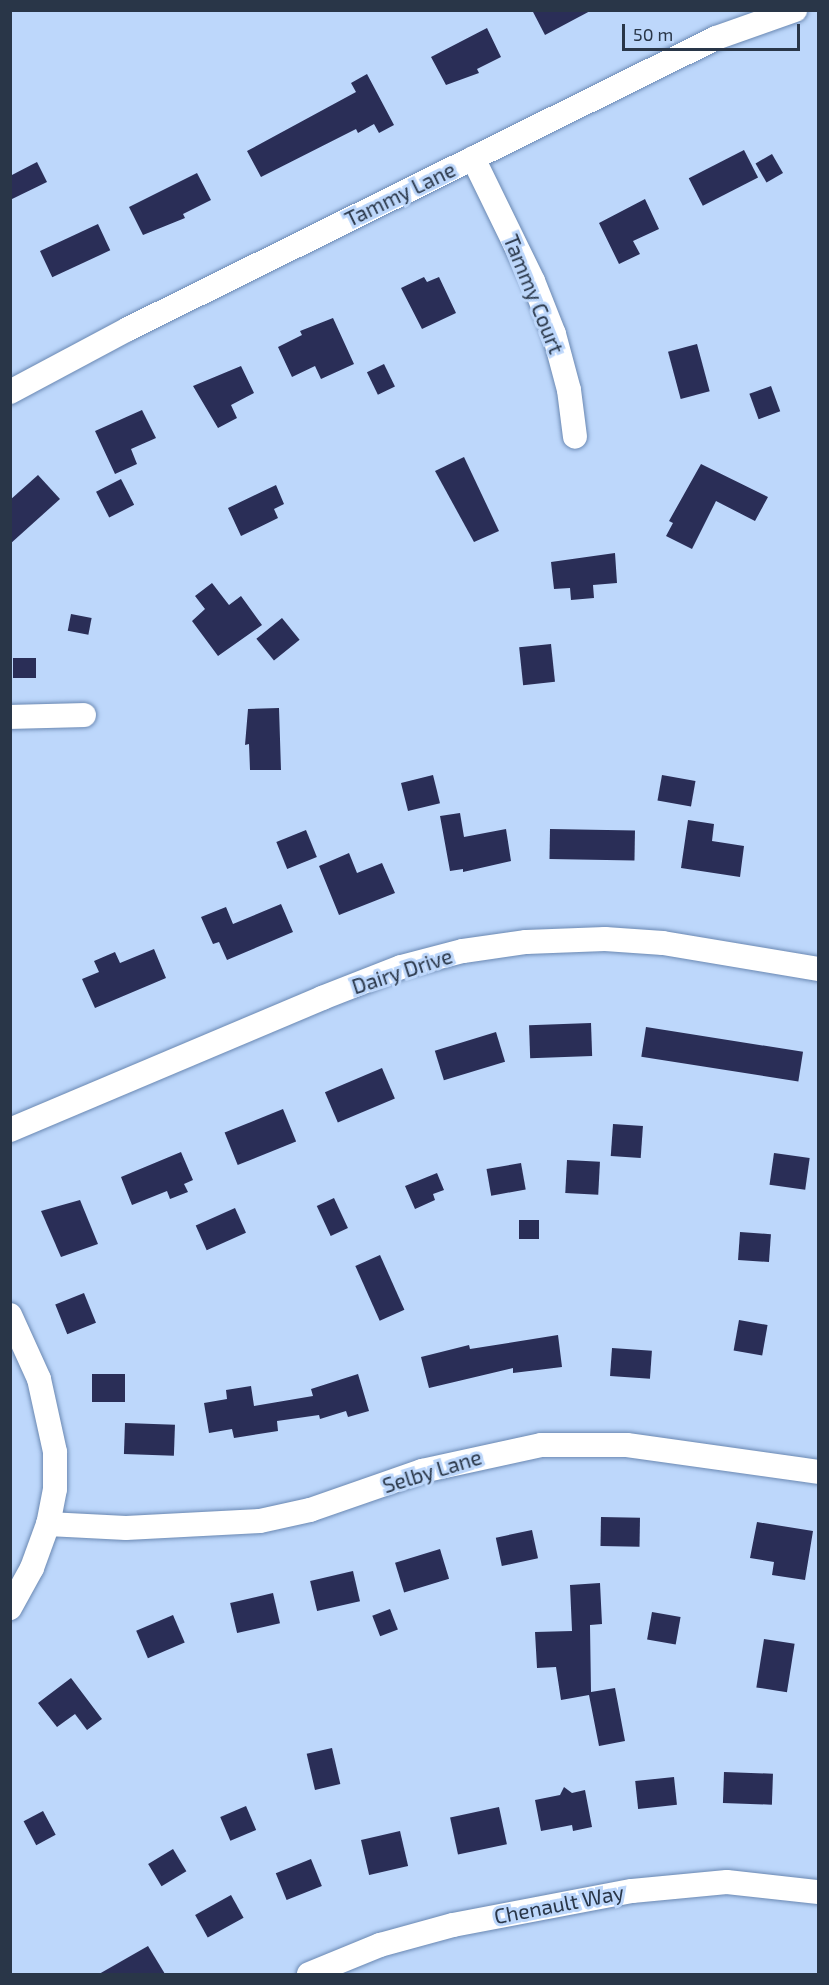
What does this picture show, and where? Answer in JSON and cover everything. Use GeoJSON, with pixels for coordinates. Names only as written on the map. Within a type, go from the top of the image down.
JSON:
{"type":"FeatureCollection","features":[{"type":"Feature","properties":{"kind":"street","name":"Tammy Lane"},"geometry":{"type":"LineString","coordinates":[[10,392],[128,329],[716,38],[795,10]]}},
{"type":"Feature","properties":{"kind":"street","name":"Tammy Court"},"geometry":{"type":"LineString","coordinates":[[473,158],[533,280],[554,334],[569,390],[575,437]]}},
{"type":"Feature","properties":{"kind":"street"},"geometry":{"type":"LineString","coordinates":[[10,717],[84,715]]}},
{"type":"Feature","properties":{"kind":"street","name":"Dairy Drive"},"geometry":{"type":"LineString","coordinates":[[10,1130],[400,967],[463,951],[526,942],[605,939],[663,943],[819,969]]}},
{"type":"Feature","properties":{"kind":"street"},"geometry":{"type":"LineString","coordinates":[[10,1315],[50,1415],[55,1490],[48,1524],[32,1568],[10,1608]]}},
{"type":"Feature","properties":{"kind":"street","name":"Selby Lane"},"geometry":{"type":"LineString","coordinates":[[48,1524],[126,1528],[260,1521],[310,1510],[422,1471],[541,1445],[627,1445],[819,1472]]}},
{"type":"Feature","properties":{"kind":"street","name":"Chenault Way"},"geometry":{"type":"LineString","coordinates":[[309,1974],[380,1946],[453,1925],[632,1891],[727,1882],[819,1892]]}},
{"type":"Feature","properties":{"kind":"building"},"geometry":{"type":"Polygon","coordinates":[[[532,10],[592,10],[545,35],[532,10]]]}},
{"type":"Feature","properties":{"kind":"building"},"geometry":{"type":"Polygon","coordinates":[[[487,28],[501,57],[477,69],[479,73],[446,85],[431,57],[487,28]]]}},
{"type":"Feature","properties":{"kind":"building"},"geometry":{"type":"Polygon","coordinates":[[[367,74],[394,125],[379,133],[374,124],[358,133],[356,129],[261,177],[247,151],[356,92],[351,83],[367,74]]]}},
{"type":"Feature","properties":{"kind":"building"},"geometry":{"type":"Polygon","coordinates":[[[744,150],[758,178],[703,206],[689,178],[744,150]]]}},
{"type":"Feature","properties":{"kind":"building"},"geometry":{"type":"Polygon","coordinates":[[[772,154],[783,173],[767,183],[756,164],[772,154]]]}},
{"type":"Feature","properties":{"kind":"building"},"geometry":{"type":"Polygon","coordinates":[[[37,162],[47,182],[10,200],[10,176],[37,162]]]}},
{"type":"Feature","properties":{"kind":"building"},"geometry":{"type":"Polygon","coordinates":[[[197,173],[211,200],[183,214],[185,218],[143,235],[129,207],[197,173]]]}},
{"type":"Feature","properties":{"kind":"building"},"geometry":{"type":"Polygon","coordinates":[[[645,199],[659,229],[633,241],[640,254],[619,264],[599,223],[645,199]]]}},
{"type":"Feature","properties":{"kind":"building"},"geometry":{"type":"Polygon","coordinates":[[[98,224],[110,250],[52,277],[40,251],[98,224]]]}},
{"type":"Feature","properties":{"kind":"building"},"geometry":{"type":"Polygon","coordinates":[[[424,277],[427,282],[439,277],[456,313],[422,329],[401,288],[424,277]]]}},
{"type":"Feature","properties":{"kind":"building"},"geometry":{"type":"Polygon","coordinates":[[[333,318],[354,364],[321,379],[315,366],[292,377],[278,347],[302,335],[300,331],[333,318]]]}},
{"type":"Feature","properties":{"kind":"building"},"geometry":{"type":"Polygon","coordinates":[[[697,344],[710,391],[681,399],[668,352],[697,344]]]}},
{"type":"Feature","properties":{"kind":"building"},"geometry":{"type":"Polygon","coordinates":[[[384,364],[395,386],[378,395],[367,372],[384,364]]]}},
{"type":"Feature","properties":{"kind":"building"},"geometry":{"type":"Polygon","coordinates":[[[241,366],[254,393],[231,405],[237,418],[218,428],[193,386],[241,366]]]}},
{"type":"Feature","properties":{"kind":"building"},"geometry":{"type":"Polygon","coordinates":[[[771,386],[780,411],[759,419],[749,394],[771,386]]]}},
{"type":"Feature","properties":{"kind":"building"},"geometry":{"type":"Polygon","coordinates":[[[142,410],[156,438],[131,449],[137,464],[115,474],[95,431],[142,410]]]}},
{"type":"Feature","properties":{"kind":"building"},"geometry":{"type":"Polygon","coordinates":[[[464,457],[499,531],[474,542],[435,471],[464,457]]]}},
{"type":"Feature","properties":{"kind":"building"},"geometry":{"type":"Polygon","coordinates":[[[701,464],[768,497],[755,521],[716,501],[692,549],[666,536],[673,523],[669,521],[701,464]]]}},
{"type":"Feature","properties":{"kind":"building"},"geometry":{"type":"Polygon","coordinates":[[[38,475],[60,499],[10,544],[10,500],[38,475]]]}},
{"type":"Feature","properties":{"kind":"building"},"geometry":{"type":"Polygon","coordinates":[[[121,479],[134,505],[109,518],[96,492],[121,479]]]}},
{"type":"Feature","properties":{"kind":"building"},"geometry":{"type":"Polygon","coordinates":[[[276,485],[284,504],[274,509],[278,518],[241,536],[228,508],[276,485]]]}},
{"type":"Feature","properties":{"kind":"building"},"geometry":{"type":"Polygon","coordinates":[[[615,553],[617,583],[593,585],[594,598],[571,600],[570,588],[554,589],[551,562],[615,553]]]}},
{"type":"Feature","properties":{"kind":"building"},"geometry":{"type":"Polygon","coordinates":[[[212,583],[229,605],[241,596],[262,625],[218,656],[192,621],[205,609],[195,596],[212,583]]]}},
{"type":"Feature","properties":{"kind":"building"},"geometry":{"type":"Polygon","coordinates":[[[71,614],[92,618],[88,635],[68,631],[71,614]]]}},
{"type":"Feature","properties":{"kind":"building"},"geometry":{"type":"Polygon","coordinates":[[[282,618],[300,640],[274,661],[256,639],[282,618]]]}},
{"type":"Feature","properties":{"kind":"building"},"geometry":{"type":"Polygon","coordinates":[[[551,644],[555,682],[523,685],[519,647],[551,644]]]}},
{"type":"Feature","properties":{"kind":"building"},"geometry":{"type":"Polygon","coordinates":[[[13,658],[36,658],[36,678],[13,678],[13,658]]]}},
{"type":"Feature","properties":{"kind":"building"},"geometry":{"type":"Polygon","coordinates":[[[279,708],[281,770],[250,770],[249,744],[245,745],[248,709],[279,708]]]}},
{"type":"Feature","properties":{"kind":"building"},"geometry":{"type":"Polygon","coordinates":[[[433,775],[440,803],[408,811],[401,783],[433,775]]]}},
{"type":"Feature","properties":{"kind":"building"},"geometry":{"type":"Polygon","coordinates":[[[662,775],[695,781],[691,807],[657,801],[662,775]]]}},
{"type":"Feature","properties":{"kind":"building"},"geometry":{"type":"Polygon","coordinates":[[[460,813],[464,837],[506,829],[511,861],[463,872],[463,869],[450,871],[440,816],[460,813]]]}},
{"type":"Feature","properties":{"kind":"building"},"geometry":{"type":"Polygon","coordinates":[[[688,820],[714,824],[712,841],[744,846],[740,877],[681,868],[688,820]]]}},
{"type":"Feature","properties":{"kind":"building"},"geometry":{"type":"Polygon","coordinates":[[[550,829],[635,830],[634,860],[549,859],[550,829]]]}},
{"type":"Feature","properties":{"kind":"building"},"geometry":{"type":"Polygon","coordinates":[[[306,830],[317,857],[287,869],[276,842],[306,830]]]}},
{"type":"Feature","properties":{"kind":"building"},"geometry":{"type":"Polygon","coordinates":[[[349,853],[357,873],[382,863],[395,893],[339,915],[319,866],[349,853]]]}},
{"type":"Feature","properties":{"kind":"building"},"geometry":{"type":"Polygon","coordinates":[[[281,904],[293,932],[227,960],[219,942],[213,944],[201,917],[226,907],[233,924],[281,904]]]}},
{"type":"Feature","properties":{"kind":"building"},"geometry":{"type":"Polygon","coordinates":[[[154,949],[166,978],[95,1008],[82,979],[99,972],[94,961],[115,952],[120,963],[154,949]]]}},
{"type":"Feature","properties":{"kind":"building"},"geometry":{"type":"Polygon","coordinates":[[[591,1023],[592,1056],[530,1058],[529,1025],[591,1023]]]}},
{"type":"Feature","properties":{"kind":"building"},"geometry":{"type":"Polygon","coordinates":[[[646,1027],[803,1052],[798,1082],[641,1057],[646,1027]]]}},
{"type":"Feature","properties":{"kind":"building"},"geometry":{"type":"Polygon","coordinates":[[[496,1032],[505,1062],[444,1080],[435,1051],[496,1032]]]}},
{"type":"Feature","properties":{"kind":"building"},"geometry":{"type":"Polygon","coordinates":[[[382,1068],[395,1098],[338,1123],[325,1092],[382,1068]]]}},
{"type":"Feature","properties":{"kind":"building"},"geometry":{"type":"Polygon","coordinates":[[[283,1109],[296,1141],[238,1165],[225,1133],[283,1109]]]}},
{"type":"Feature","properties":{"kind":"building"},"geometry":{"type":"Polygon","coordinates":[[[613,1124],[643,1126],[641,1158],[611,1156],[613,1124]]]}},
{"type":"Feature","properties":{"kind":"building"},"geometry":{"type":"Polygon","coordinates":[[[181,1152],[193,1180],[184,1184],[188,1192],[170,1199],[167,1191],[132,1205],[121,1177],[181,1152]]]}},
{"type":"Feature","properties":{"kind":"building"},"geometry":{"type":"Polygon","coordinates":[[[774,1153],[810,1158],[805,1190],[770,1185],[774,1153]]]}},
{"type":"Feature","properties":{"kind":"building"},"geometry":{"type":"Polygon","coordinates":[[[567,1160],[600,1162],[598,1195],[565,1193],[567,1160]]]}},
{"type":"Feature","properties":{"kind":"building"},"geometry":{"type":"Polygon","coordinates":[[[521,1163],[526,1190],[491,1196],[487,1169],[521,1163]]]}},
{"type":"Feature","properties":{"kind":"building"},"geometry":{"type":"Polygon","coordinates":[[[437,1173],[444,1190],[433,1194],[435,1200],[415,1209],[405,1186],[437,1173]]]}},
{"type":"Feature","properties":{"kind":"building"},"geometry":{"type":"Polygon","coordinates":[[[334,1198],[348,1228],[331,1236],[317,1206],[334,1198]]]}},
{"type":"Feature","properties":{"kind":"building"},"geometry":{"type":"Polygon","coordinates":[[[80,1200],[98,1244],[61,1257],[41,1211],[80,1200]]]}},
{"type":"Feature","properties":{"kind":"building"},"geometry":{"type":"Polygon","coordinates":[[[235,1208],[246,1233],[207,1250],[196,1225],[235,1208]]]}},
{"type":"Feature","properties":{"kind":"building"},"geometry":{"type":"Polygon","coordinates":[[[519,1220],[539,1220],[539,1239],[519,1239],[519,1220]]]}},
{"type":"Feature","properties":{"kind":"building"},"geometry":{"type":"Polygon","coordinates":[[[740,1232],[771,1234],[769,1262],[738,1260],[740,1232]]]}},
{"type":"Feature","properties":{"kind":"building"},"geometry":{"type":"Polygon","coordinates":[[[380,1255],[404,1310],[380,1321],[355,1266],[380,1255]]]}},
{"type":"Feature","properties":{"kind":"building"},"geometry":{"type":"Polygon","coordinates":[[[84,1293],[96,1323],[67,1334],[55,1305],[84,1293]]]}},
{"type":"Feature","properties":{"kind":"building"},"geometry":{"type":"Polygon","coordinates":[[[739,1320],[768,1325],[762,1356],[734,1351],[739,1320]]]}},
{"type":"Feature","properties":{"kind":"building"},"geometry":{"type":"Polygon","coordinates":[[[558,1335],[562,1367],[513,1373],[513,1368],[429,1388],[421,1357],[469,1345],[470,1349],[558,1335]]]}},
{"type":"Feature","properties":{"kind":"building"},"geometry":{"type":"Polygon","coordinates":[[[612,1348],[652,1351],[650,1379],[610,1376],[612,1348]]]}},
{"type":"Feature","properties":{"kind":"building"},"geometry":{"type":"Polygon","coordinates":[[[92,1374],[125,1374],[125,1402],[92,1402],[92,1374]]]}},
{"type":"Feature","properties":{"kind":"building"},"geometry":{"type":"Polygon","coordinates":[[[358,1374],[369,1411],[348,1417],[346,1411],[320,1419],[319,1415],[277,1421],[278,1431],[234,1438],[232,1429],[209,1433],[204,1403],[227,1399],[226,1390],[251,1386],[254,1406],[313,1396],[311,1389],[358,1374]]]}},
{"type":"Feature","properties":{"kind":"building"},"geometry":{"type":"Polygon","coordinates":[[[125,1423],[175,1425],[174,1456],[124,1454],[125,1423]]]}},
{"type":"Feature","properties":{"kind":"building"},"geometry":{"type":"Polygon","coordinates":[[[601,1517],[640,1518],[639,1547],[600,1546],[601,1517]]]}},
{"type":"Feature","properties":{"kind":"building"},"geometry":{"type":"Polygon","coordinates":[[[757,1522],[813,1531],[805,1580],[772,1575],[774,1562],[750,1558],[757,1522]]]}},
{"type":"Feature","properties":{"kind":"building"},"geometry":{"type":"Polygon","coordinates":[[[532,1530],[538,1558],[502,1566],[496,1538],[532,1530]]]}},
{"type":"Feature","properties":{"kind":"building"},"geometry":{"type":"Polygon","coordinates":[[[440,1549],[449,1579],[404,1592],[395,1563],[440,1549]]]}},
{"type":"Feature","properties":{"kind":"building"},"geometry":{"type":"Polygon","coordinates":[[[353,1571],[360,1601],[317,1611],[310,1581],[353,1571]]]}},
{"type":"Feature","properties":{"kind":"building"},"geometry":{"type":"Polygon","coordinates":[[[600,1583],[602,1624],[590,1625],[591,1692],[615,1688],[625,1741],[599,1746],[589,1695],[561,1700],[556,1667],[537,1668],[535,1632],[572,1631],[570,1585],[600,1583]]]}},
{"type":"Feature","properties":{"kind":"building"},"geometry":{"type":"Polygon","coordinates":[[[273,1593],[280,1623],[237,1633],[230,1603],[273,1593]]]}},
{"type":"Feature","properties":{"kind":"building"},"geometry":{"type":"Polygon","coordinates":[[[390,1609],[398,1630],[380,1636],[372,1616],[390,1609]]]}},
{"type":"Feature","properties":{"kind":"building"},"geometry":{"type":"Polygon","coordinates":[[[652,1612],[681,1617],[676,1645],[647,1640],[652,1612]]]}},
{"type":"Feature","properties":{"kind":"building"},"geometry":{"type":"Polygon","coordinates":[[[173,1615],[185,1643],[148,1658],[136,1631],[173,1615]]]}},
{"type":"Feature","properties":{"kind":"building"},"geometry":{"type":"Polygon","coordinates":[[[764,1639],[795,1644],[787,1692],[756,1687],[764,1639]]]}},
{"type":"Feature","properties":{"kind":"building"},"geometry":{"type":"Polygon","coordinates":[[[71,1678],[102,1719],[87,1730],[75,1714],[57,1727],[38,1703],[71,1678]]]}},
{"type":"Feature","properties":{"kind":"building"},"geometry":{"type":"Polygon","coordinates":[[[332,1748],[340,1784],[315,1790],[307,1754],[332,1748]]]}},
{"type":"Feature","properties":{"kind":"building"},"geometry":{"type":"Polygon","coordinates":[[[724,1772],[773,1774],[772,1805],[723,1803],[724,1772]]]}},
{"type":"Feature","properties":{"kind":"building"},"geometry":{"type":"Polygon","coordinates":[[[674,1777],[677,1805],[638,1809],[635,1781],[674,1777]]]}},
{"type":"Feature","properties":{"kind":"building"},"geometry":{"type":"Polygon","coordinates":[[[564,1787],[572,1793],[585,1790],[592,1827],[573,1831],[572,1825],[541,1831],[535,1800],[560,1795],[564,1787]]]}},
{"type":"Feature","properties":{"kind":"building"},"geometry":{"type":"Polygon","coordinates":[[[246,1806],[256,1830],[230,1841],[220,1817],[246,1806]]]}},
{"type":"Feature","properties":{"kind":"building"},"geometry":{"type":"Polygon","coordinates":[[[499,1807],[507,1844],[458,1855],[450,1817],[499,1807]]]}},
{"type":"Feature","properties":{"kind":"building"},"geometry":{"type":"Polygon","coordinates":[[[43,1811],[56,1835],[36,1845],[24,1821],[43,1811]]]}},
{"type":"Feature","properties":{"kind":"building"},"geometry":{"type":"Polygon","coordinates":[[[400,1831],[408,1866],[369,1875],[361,1840],[400,1831]]]}},
{"type":"Feature","properties":{"kind":"building"},"geometry":{"type":"Polygon","coordinates":[[[173,1849],[186,1871],[162,1886],[148,1864],[173,1849]]]}},
{"type":"Feature","properties":{"kind":"building"},"geometry":{"type":"Polygon","coordinates":[[[311,1859],[322,1886],[287,1900],[276,1873],[311,1859]]]}},
{"type":"Feature","properties":{"kind":"building"},"geometry":{"type":"Polygon","coordinates":[[[231,1895],[244,1918],[208,1938],[195,1915],[231,1895]]]}},
{"type":"Feature","properties":{"kind":"building"},"geometry":{"type":"Polygon","coordinates":[[[148,1946],[165,1974],[99,1974],[148,1946]]]}}]}
